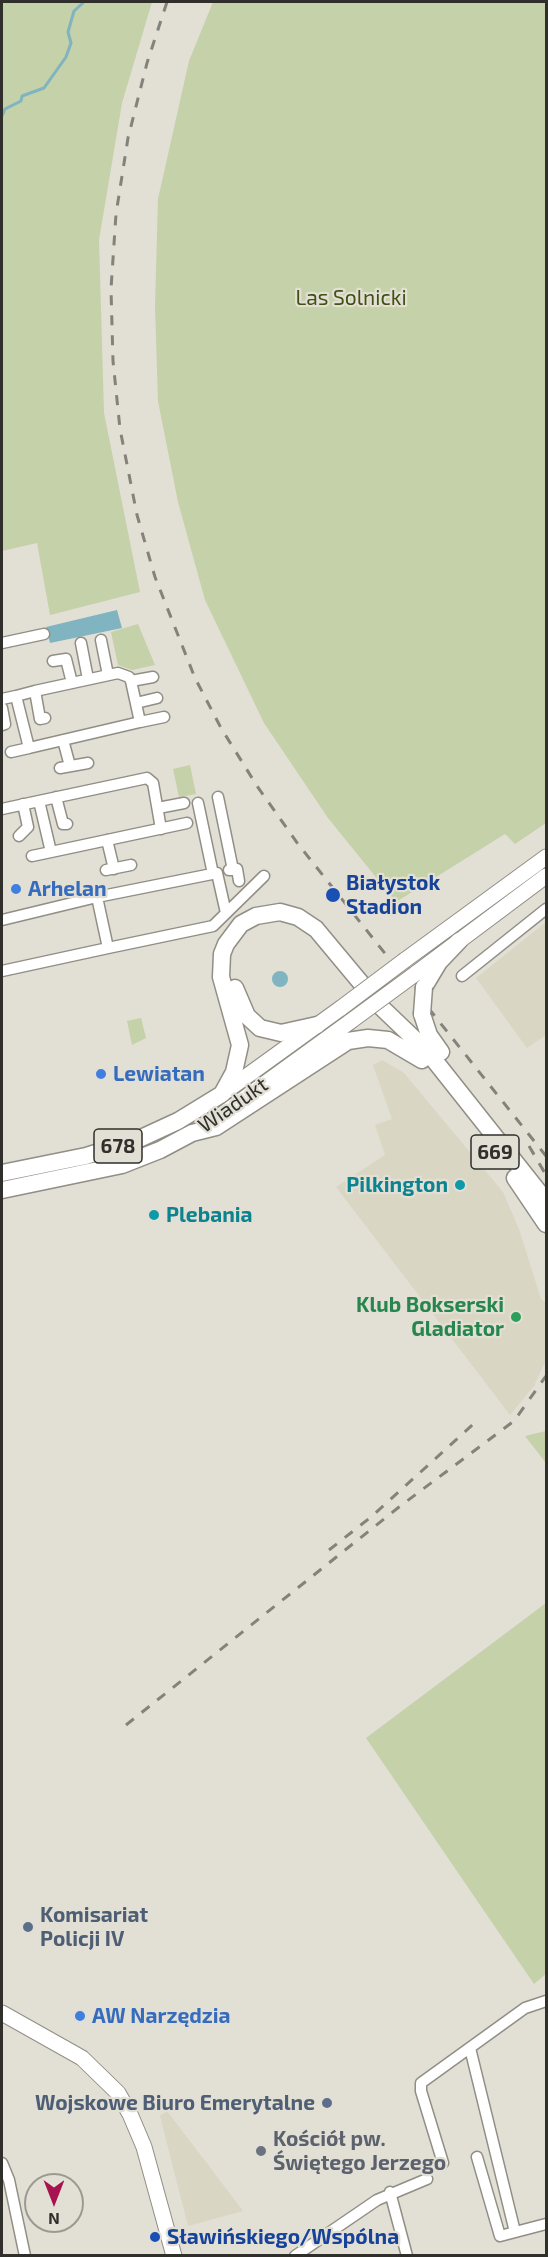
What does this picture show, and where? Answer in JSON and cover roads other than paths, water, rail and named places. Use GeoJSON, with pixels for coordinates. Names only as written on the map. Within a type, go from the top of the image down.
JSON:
{"type":"FeatureCollection","features":[{"type":"Feature","properties":{"kind":"main road","name":"Wiadukt"},"geometry":{"type":"LineString","coordinates":[[2,1173],[56,1163],[114,1148],[178,1121],[222,1094],[546,857]]}},
{"type":"Feature","properties":{"kind":"main road","name":"678"},"geometry":{"type":"LineString","coordinates":[[459,941],[546,876]]}},
{"type":"Feature","properties":{"kind":"main road"},"geometry":{"type":"LineString","coordinates":[[222,1094],[234,1072],[240,1045],[221,977],[220,965],[226,944],[241,924],[256,916],[288,913],[316,929],[381,1007],[418,1040],[546,1201]]}},
{"type":"Feature","properties":{"kind":"main road"},"geometry":{"type":"LineString","coordinates":[[317,1025],[293,1032],[271,1032],[260,1028],[247,1016],[236,990],[231,967],[236,947],[248,932],[272,922],[285,923],[304,932],[364,1002],[422,1060]]}},
{"type":"Feature","properties":{"kind":"main road","name":"Wiadukt"},"geometry":{"type":"LineString","coordinates":[[2,1190],[122,1165],[160,1150],[192,1133],[351,1021],[419,981],[436,958],[459,941]]}},
{"type":"Feature","properties":{"kind":"main road"},"geometry":{"type":"LineString","coordinates":[[459,941],[419,981],[424,1024],[435,1045],[514,1145],[546,1195]]}},
{"type":"Feature","properties":{"kind":"main road"},"geometry":{"type":"LineString","coordinates":[[192,1133],[216,1127],[348,1041],[368,1038],[388,1040],[422,1060]]}},
{"type":"Feature","properties":{"kind":"main road","name":"669"},"geometry":{"type":"LineString","coordinates":[[422,1060],[520,1185],[546,1224]]}},
{"type":"Feature","properties":{"kind":"main road"},"geometry":{"type":"LineString","coordinates":[[2,2013],[82,2058],[118,2093],[144,2147],[174,2256]]}},
{"type":"Feature","properties":{"kind":"street"},"geometry":{"type":"LineString","coordinates":[[2,643],[44,634]]}},
{"type":"Feature","properties":{"kind":"street"},"geometry":{"type":"LineString","coordinates":[[101,640],[108,675]]}},
{"type":"Feature","properties":{"kind":"street"},"geometry":{"type":"LineString","coordinates":[[81,643],[88,679]]}},
{"type":"Feature","properties":{"kind":"street"},"geometry":{"type":"LineString","coordinates":[[53,662],[66,659],[72,683]]}},
{"type":"Feature","properties":{"kind":"street"},"geometry":{"type":"LineString","coordinates":[[2,699],[88,679],[124,674],[131,681],[140,722]]}},
{"type":"Feature","properties":{"kind":"street"},"geometry":{"type":"LineString","coordinates":[[131,681],[153,677]]}},
{"type":"Feature","properties":{"kind":"street"},"geometry":{"type":"LineString","coordinates":[[35,691],[40,719],[45,718]]}},
{"type":"Feature","properties":{"kind":"street"},"geometry":{"type":"LineString","coordinates":[[16,696],[29,748]]}},
{"type":"Feature","properties":{"kind":"street"},"geometry":{"type":"LineString","coordinates":[[136,702],[157,698]]}},
{"type":"Feature","properties":{"kind":"street"},"geometry":{"type":"LineString","coordinates":[[2,708],[5,724],[2,724]]}},
{"type":"Feature","properties":{"kind":"street"},"geometry":{"type":"LineString","coordinates":[[11,752],[164,717]]}},
{"type":"Feature","properties":{"kind":"street"},"geometry":{"type":"LineString","coordinates":[[63,740],[65,767],[88,763]]}},
{"type":"Feature","properties":{"kind":"street"},"geometry":{"type":"LineString","coordinates":[[2,809],[147,778],[153,783],[161,829]]}},
{"type":"Feature","properties":{"kind":"street"},"geometry":{"type":"LineString","coordinates":[[56,797],[63,824],[67,824]]}},
{"type":"Feature","properties":{"kind":"street"},"geometry":{"type":"LineString","coordinates":[[218,797],[232,870]]}},
{"type":"Feature","properties":{"kind":"street"},"geometry":{"type":"LineString","coordinates":[[39,801],[51,852]]}},
{"type":"Feature","properties":{"kind":"street"},"geometry":{"type":"LineString","coordinates":[[158,808],[184,803]]}},
{"type":"Feature","properties":{"kind":"street"},"geometry":{"type":"LineString","coordinates":[[198,803],[226,913]]}},
{"type":"Feature","properties":{"kind":"street"},"geometry":{"type":"LineString","coordinates":[[19,836],[28,827],[23,804]]}},
{"type":"Feature","properties":{"kind":"street"},"geometry":{"type":"LineString","coordinates":[[32,856],[187,823]]}},
{"type":"Feature","properties":{"kind":"street"},"geometry":{"type":"LineString","coordinates":[[107,840],[110,870],[131,865]]}},
{"type":"Feature","properties":{"kind":"street"},"geometry":{"type":"LineString","coordinates":[[2,920],[97,897],[237,869],[239,881]]}},
{"type":"Feature","properties":{"kind":"street"},"geometry":{"type":"LineString","coordinates":[[2,971],[209,927],[264,876]]}},
{"type":"Feature","properties":{"kind":"street"},"geometry":{"type":"LineString","coordinates":[[97,897],[108,948]]}},
{"type":"Feature","properties":{"kind":"street"},"geometry":{"type":"LineString","coordinates":[[462,976],[546,909]]}},
{"type":"Feature","properties":{"kind":"street"},"geometry":{"type":"LineString","coordinates":[[443,2163],[421,2087],[423,2081],[525,2008],[546,2001]]}},
{"type":"Feature","properties":{"kind":"street"},"geometry":{"type":"LineString","coordinates":[[470,2048],[515,2232]]}},
{"type":"Feature","properties":{"kind":"street"},"geometry":{"type":"LineString","coordinates":[[477,2157],[500,2236],[546,2224]]}},
{"type":"Feature","properties":{"kind":"street"},"geometry":{"type":"LineString","coordinates":[[2,2163],[9,2180],[25,2256]]}},
{"type":"Feature","properties":{"kind":"street"},"geometry":{"type":"LineString","coordinates":[[295,2256],[390,2192],[427,2179]]}},
{"type":"Feature","properties":{"kind":"street"},"geometry":{"type":"LineString","coordinates":[[390,2192],[407,2256]]}},
{"type":"Feature","properties":{"kind":"water"},"geometry":{"type":"Polygon","coordinates":[[[117,610],[122,628],[50,643],[46,627],[117,610]]]}},
{"type":"Feature","properties":{"kind":"water"},"geometry":{"type":"Polygon","coordinates":[[[280,971],[286,973],[288,979],[286,985],[280,987],[274,985],[272,979],[274,973],[280,971]]]}},
{"type":"Feature","properties":{"kind":"waterway"},"geometry":{"type":"LineString","coordinates":[[2,116],[5,109],[21,101],[22,96],[44,88],[66,57],[71,43],[68,32],[74,11],[84,2]]}},
{"type":"Feature","properties":{"kind":"railway"},"geometry":{"type":"LineString","coordinates":[[167,2],[147,63],[128,138],[116,214],[111,289],[113,361],[120,429],[137,515],[155,577],[195,678],[221,728],[257,786],[298,844],[546,1156]]}},
{"type":"Feature","properties":{"kind":"railway"},"geometry":{"type":"LineString","coordinates":[[529,1146],[546,1175]]}},
{"type":"Feature","properties":{"kind":"railway"},"geometry":{"type":"LineString","coordinates":[[126,1725],[399,1507],[514,1421],[546,1376]]}},
{"type":"Feature","properties":{"kind":"railway"},"geometry":{"type":"LineString","coordinates":[[329,1550],[371,1517],[479,1419]]}},
{"type":"Feature","properties":{"kind":"place","name":"Arhelan"},"geometry":{"type":"Point","coordinates":[16,889]}},
{"type":"Feature","properties":{"kind":"place","name":"Białystok Stadion"},"geometry":{"type":"Point","coordinates":[333,895]}},
{"type":"Feature","properties":{"kind":"place","name":"Lewiatan"},"geometry":{"type":"Point","coordinates":[101,1074]}},
{"type":"Feature","properties":{"kind":"place","name":"Pilkington"},"geometry":{"type":"Point","coordinates":[460,1185]}},
{"type":"Feature","properties":{"kind":"place","name":"Plebania"},"geometry":{"type":"Point","coordinates":[154,1215]}},
{"type":"Feature","properties":{"kind":"place","name":"Klub Bokserski Gladiator"},"geometry":{"type":"Point","coordinates":[516,1317]}},
{"type":"Feature","properties":{"kind":"place","name":"Komisariat Policji IV"},"geometry":{"type":"Point","coordinates":[28,1927]}},
{"type":"Feature","properties":{"kind":"place","name":"AW Narzędzia"},"geometry":{"type":"Point","coordinates":[80,2016]}},
{"type":"Feature","properties":{"kind":"place","name":"Wojskowe Biuro Emerytalne"},"geometry":{"type":"Point","coordinates":[327,2103]}},
{"type":"Feature","properties":{"kind":"place","name":"Kościół pw. Świętego Jerzego"},"geometry":{"type":"Point","coordinates":[261,2151]}},
{"type":"Feature","properties":{"kind":"place","name":"Sławińskiego/Wspólna"},"geometry":{"type":"Point","coordinates":[155,2237]}},
{"type":"Feature","properties":{"kind":"park label","name":"Las Solnicki"},"geometry":{"type":"Point","coordinates":[351,298]}}]}
